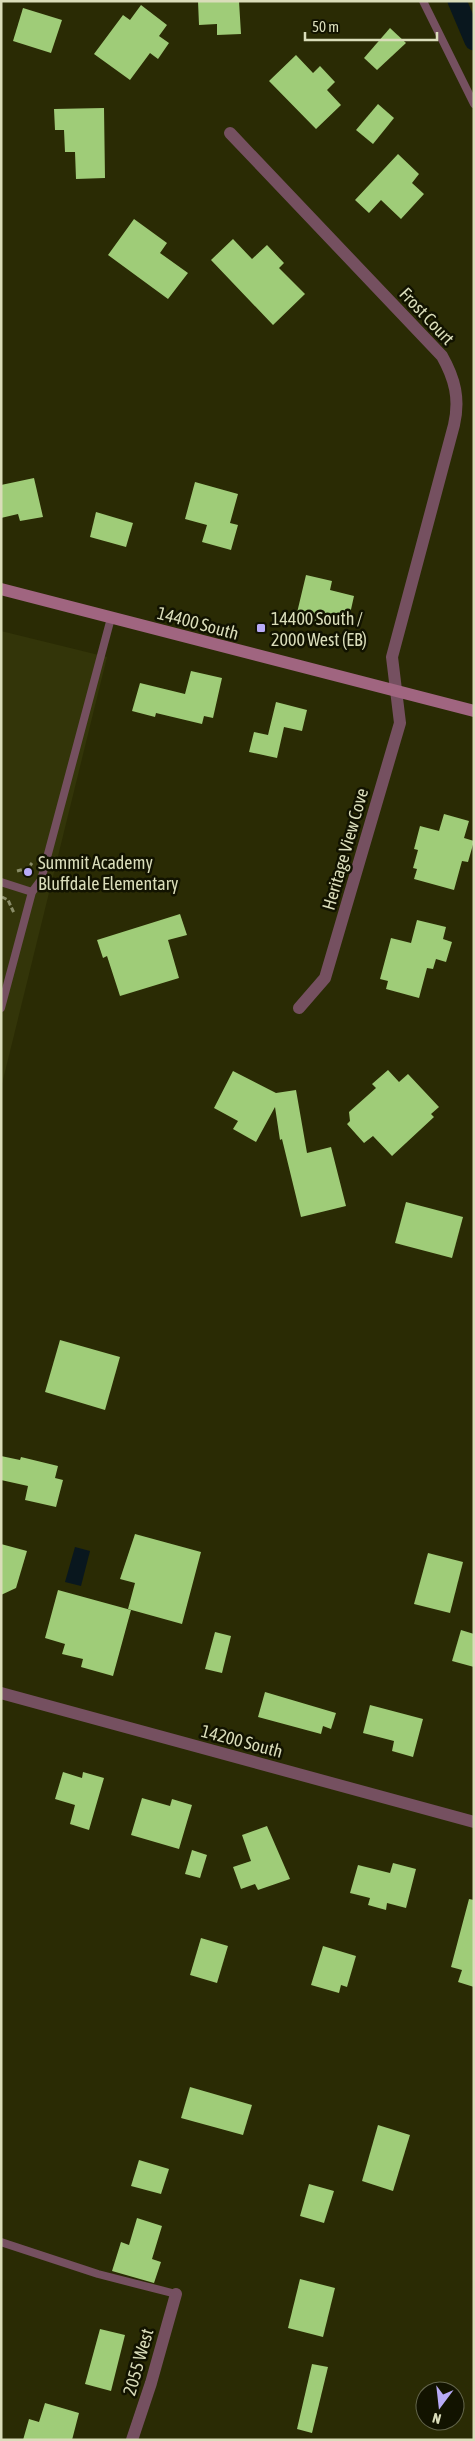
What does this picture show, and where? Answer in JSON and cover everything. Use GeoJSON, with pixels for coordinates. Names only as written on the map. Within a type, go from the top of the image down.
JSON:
{"type":"FeatureCollection","features":[{"type":"Feature","properties":{"kind":"main road","name":"14400 South"},"geometry":{"type":"LineString","coordinates":[[1,589],[474,711]]}},
{"type":"Feature","properties":{"kind":"street","name":"Frost Court"},"geometry":{"type":"LineString","coordinates":[[230,133],[442,356],[451,372],[458,408],[392,656],[396,692]]}},
{"type":"Feature","properties":{"kind":"street","name":"Heritage View Cove"},"geometry":{"type":"LineString","coordinates":[[299,1008],[325,978],[400,723],[396,692]]}},
{"type":"Feature","properties":{"kind":"street","name":"14200 South"},"geometry":{"type":"LineString","coordinates":[[1,1693],[474,1822]]}},
{"type":"Feature","properties":{"kind":"street","name":"2055 West"},"geometry":{"type":"LineString","coordinates":[[132,2440],[151,2383],[176,2294]]}},
{"type":"Feature","properties":{"kind":"lane"},"geometry":{"type":"LineString","coordinates":[[423,1],[474,104]]}},
{"type":"Feature","properties":{"kind":"lane"},"geometry":{"type":"LineString","coordinates":[[1,1008],[32,892],[41,880],[111,618]]}},
{"type":"Feature","properties":{"kind":"lane"},"geometry":{"type":"LineString","coordinates":[[1,882],[32,892]]}},
{"type":"Feature","properties":{"kind":"lane"},"geometry":{"type":"LineString","coordinates":[[1,2242],[98,2274],[176,2294]]}},
{"type":"Feature","properties":{"kind":"shaded area","name":"Summit Academy Bluffdale Elementary"},"geometry":{"type":"Polygon","coordinates":[[[1,631],[107,657],[1,1088],[1,631]]]}},
{"type":"Feature","properties":{"kind":"shaded area"},"geometry":{"type":"Polygon","coordinates":[[[75,1547],[90,1551],[81,1586],[65,1582],[75,1547]]]}},
{"type":"Feature","properties":{"kind":"building"},"geometry":{"type":"Polygon","coordinates":[[[198,1],[239,1],[241,34],[217,35],[217,24],[199,25],[198,1]]]}},
{"type":"Feature","properties":{"kind":"building"},"geometry":{"type":"Polygon","coordinates":[[[141,5],[167,25],[159,36],[169,43],[158,59],[150,53],[130,80],[94,54],[123,15],[130,20],[141,5]]]}},
{"type":"Feature","properties":{"kind":"building"},"geometry":{"type":"Polygon","coordinates":[[[23,8],[62,20],[51,53],[13,41],[23,8]]]}},
{"type":"Feature","properties":{"kind":"building"},"geometry":{"type":"Polygon","coordinates":[[[390,28],[406,43],[377,70],[364,58],[390,28]]]}},
{"type":"Feature","properties":{"kind":"building"},"geometry":{"type":"Polygon","coordinates":[[[296,55],[313,73],[320,66],[335,82],[327,90],[341,105],[316,129],[269,81],[296,55]]]}},
{"type":"Feature","properties":{"kind":"building"},"geometry":{"type":"Polygon","coordinates":[[[378,104],[394,118],[373,144],[356,130],[378,104]]]}},
{"type":"Feature","properties":{"kind":"building"},"geometry":{"type":"Polygon","coordinates":[[[104,108],[105,178],[76,179],[75,152],[65,152],[64,130],[55,130],[54,109],[104,108]]]}},
{"type":"Feature","properties":{"kind":"building"},"geometry":{"type":"Polygon","coordinates":[[[398,154],[419,174],[412,183],[424,194],[401,219],[381,200],[369,213],[355,200],[398,154]]]}},
{"type":"Feature","properties":{"kind":"building"},"geometry":{"type":"Polygon","coordinates":[[[134,219],[167,243],[160,253],[188,273],[168,299],[108,255],[134,219]]]}},
{"type":"Feature","properties":{"kind":"building"},"geometry":{"type":"Polygon","coordinates":[[[233,239],[252,259],[267,245],[284,263],[279,268],[305,294],[273,325],[211,260],[233,239]]]}},
{"type":"Feature","properties":{"kind":"building"},"geometry":{"type":"Polygon","coordinates":[[[34,478],[43,517],[20,521],[18,514],[1,518],[1,485],[34,478]]]}},
{"type":"Feature","properties":{"kind":"building"},"geometry":{"type":"Polygon","coordinates":[[[195,482],[238,494],[230,523],[238,525],[231,550],[202,542],[207,525],[185,519],[195,482]]]}},
{"type":"Feature","properties":{"kind":"building"},"geometry":{"type":"Polygon","coordinates":[[[96,512],[133,523],[126,547],[90,537],[96,512]]]}},
{"type":"Feature","properties":{"kind":"building"},"geometry":{"type":"Polygon","coordinates":[[[306,575],[332,581],[330,590],[354,596],[348,623],[328,618],[327,625],[296,617],[306,575]]]}},
{"type":"Feature","properties":{"kind":"building"},"geometry":{"type":"Polygon","coordinates":[[[191,671],[222,678],[213,718],[204,716],[202,724],[156,713],[155,717],[132,711],[140,683],[185,694],[191,671]]]}},
{"type":"Feature","properties":{"kind":"building"},"geometry":{"type":"Polygon","coordinates":[[[276,702],[307,710],[302,731],[284,727],[277,758],[249,752],[254,732],[268,735],[276,702]]]}},
{"type":"Feature","properties":{"kind":"building"},"geometry":{"type":"Polygon","coordinates":[[[444,814],[469,821],[464,838],[474,841],[468,862],[462,861],[454,890],[414,879],[417,869],[413,868],[418,850],[414,849],[420,826],[439,831],[444,814]]]}},
{"type":"Feature","properties":{"kind":"building"},"geometry":{"type":"Polygon","coordinates":[[[180,914],[187,935],[168,940],[179,978],[120,996],[107,956],[103,958],[97,940],[180,914]]]}},
{"type":"Feature","properties":{"kind":"building"},"geometry":{"type":"Polygon","coordinates":[[[417,920],[446,927],[443,939],[452,942],[446,962],[436,959],[433,969],[427,968],[419,998],[386,989],[388,981],[380,979],[391,938],[411,943],[417,920]]]}},
{"type":"Feature","properties":{"kind":"building"},"geometry":{"type":"Polygon","coordinates":[[[388,1070],[399,1082],[408,1074],[439,1107],[431,1114],[434,1117],[392,1156],[373,1136],[364,1143],[347,1124],[350,1121],[349,1112],[376,1088],[372,1084],[388,1070]]]}},
{"type":"Feature","properties":{"kind":"building"},"geometry":{"type":"Polygon","coordinates":[[[233,1071],[276,1093],[296,1090],[307,1153],[331,1147],[346,1206],[301,1217],[282,1139],[280,1140],[275,1107],[256,1142],[233,1129],[238,1121],[214,1108],[233,1071]]]}},
{"type":"Feature","properties":{"kind":"building"},"geometry":{"type":"Polygon","coordinates":[[[406,1202],[463,1217],[452,1258],[395,1243],[406,1202]]]}},
{"type":"Feature","properties":{"kind":"building"},"geometry":{"type":"Polygon","coordinates":[[[60,1340],[120,1357],[105,1410],[45,1392],[60,1340]]]}},
{"type":"Feature","properties":{"kind":"building"},"geometry":{"type":"Polygon","coordinates":[[[1,1456],[20,1460],[21,1457],[58,1466],[55,1478],[63,1480],[56,1507],[25,1500],[28,1486],[1,1480],[1,1456]]]}},
{"type":"Feature","properties":{"kind":"building"},"geometry":{"type":"Polygon","coordinates":[[[135,1534],[201,1552],[182,1624],[128,1609],[135,1583],[120,1579],[135,1534]]]}},
{"type":"Feature","properties":{"kind":"building"},"geometry":{"type":"Polygon","coordinates":[[[1,1544],[27,1551],[16,1588],[1,1595],[1,1544]]]}},
{"type":"Feature","properties":{"kind":"building"},"geometry":{"type":"Polygon","coordinates":[[[428,1553],[463,1562],[450,1613],[414,1604],[428,1553]]]}},
{"type":"Feature","properties":{"kind":"building"},"geometry":{"type":"Polygon","coordinates":[[[58,1590],[131,1610],[113,1676],[81,1667],[83,1659],[62,1654],[65,1644],[45,1638],[58,1590]]]}},
{"type":"Feature","properties":{"kind":"building"},"geometry":{"type":"Polygon","coordinates":[[[461,1630],[474,1634],[474,1667],[452,1661],[461,1630]]]}},
{"type":"Feature","properties":{"kind":"building"},"geometry":{"type":"Polygon","coordinates":[[[215,1632],[231,1636],[222,1673],[205,1669],[215,1632]]]}},
{"type":"Feature","properties":{"kind":"building"},"geometry":{"type":"Polygon","coordinates":[[[265,1692],[336,1713],[331,1729],[323,1726],[321,1734],[258,1717],[265,1692]]]}},
{"type":"Feature","properties":{"kind":"building"},"geometry":{"type":"Polygon","coordinates":[[[370,1705],[423,1719],[413,1757],[392,1751],[394,1741],[363,1733],[370,1705]]]}},
{"type":"Feature","properties":{"kind":"building"},"geometry":{"type":"Polygon","coordinates":[[[63,1772],[82,1778],[83,1772],[104,1778],[89,1830],[70,1824],[75,1805],[55,1799],[63,1772]]]}},
{"type":"Feature","properties":{"kind":"building"},"geometry":{"type":"Polygon","coordinates":[[[142,1798],[170,1806],[172,1799],[192,1805],[179,1849],[131,1835],[142,1798]]]}},
{"type":"Feature","properties":{"kind":"building"},"geometry":{"type":"Polygon","coordinates":[[[267,1826],[290,1879],[258,1890],[255,1884],[241,1889],[233,1867],[251,1861],[242,1835],[267,1826]]]}},
{"type":"Feature","properties":{"kind":"building"},"geometry":{"type":"Polygon","coordinates":[[[192,1850],[207,1855],[200,1878],[185,1874],[192,1850]]]}},
{"type":"Feature","properties":{"kind":"building"},"geometry":{"type":"Polygon","coordinates":[[[393,1863],[416,1869],[406,1908],[387,1903],[386,1910],[368,1905],[370,1898],[350,1893],[358,1865],[390,1873],[393,1863]]]}},
{"type":"Feature","properties":{"kind":"building"},"geometry":{"type":"Polygon","coordinates":[[[469,1899],[474,1900],[474,1987],[458,1982],[462,1970],[451,1967],[469,1899]]]}},
{"type":"Feature","properties":{"kind":"building"},"geometry":{"type":"Polygon","coordinates":[[[201,1938],[228,1946],[217,1983],[190,1975],[201,1938]]]}},
{"type":"Feature","properties":{"kind":"building"},"geometry":{"type":"Polygon","coordinates":[[[323,1946],[356,1956],[347,1987],[341,1985],[339,1993],[311,1985],[323,1946]]]}},
{"type":"Feature","properties":{"kind":"building"},"geometry":{"type":"Polygon","coordinates":[[[190,2087],[252,2105],[243,2135],[181,2118],[190,2087]]]}},
{"type":"Feature","properties":{"kind":"building"},"geometry":{"type":"Polygon","coordinates":[[[378,2125],[410,2135],[393,2191],[362,2181],[378,2125]]]}},
{"type":"Feature","properties":{"kind":"building"},"geometry":{"type":"Polygon","coordinates":[[[139,2160],[169,2169],[161,2194],[131,2186],[139,2160]]]}},
{"type":"Feature","properties":{"kind":"building"},"geometry":{"type":"Polygon","coordinates":[[[309,2184],[334,2191],[324,2223],[300,2216],[309,2184]]]}},
{"type":"Feature","properties":{"kind":"building"},"geometry":{"type":"Polygon","coordinates":[[[137,2218],[162,2226],[152,2259],[161,2262],[154,2283],[112,2271],[121,2242],[129,2245],[137,2218]]]}},
{"type":"Feature","properties":{"kind":"building"},"geometry":{"type":"Polygon","coordinates":[[[300,2279],[335,2288],[323,2337],[288,2328],[300,2279]]]}},
{"type":"Feature","properties":{"kind":"building"},"geometry":{"type":"Polygon","coordinates":[[[100,2329],[125,2335],[111,2391],[85,2384],[100,2329]]]}},
{"type":"Feature","properties":{"kind":"building"},"geometry":{"type":"Polygon","coordinates":[[[312,2364],[328,2367],[312,2433],[297,2429],[312,2364]]]}},
{"type":"Feature","properties":{"kind":"building"},"geometry":{"type":"Polygon","coordinates":[[[45,2403],[79,2413],[72,2440],[23,2440],[29,2419],[39,2422],[45,2403]]]}},
{"type":"Feature","properties":{"kind":"waterway"},"geometry":{"type":"LineString","coordinates":[[457,1],[474,41]]}},
{"type":"Feature","properties":{"kind":"place","name":"14400 South / 2000 West (EB)"},"geometry":{"type":"Point","coordinates":[261,628]}},
{"type":"Feature","properties":{"kind":"place","name":"Summit Academy Bluffdale Elementary"},"geometry":{"type":"Point","coordinates":[28,872]}}]}
